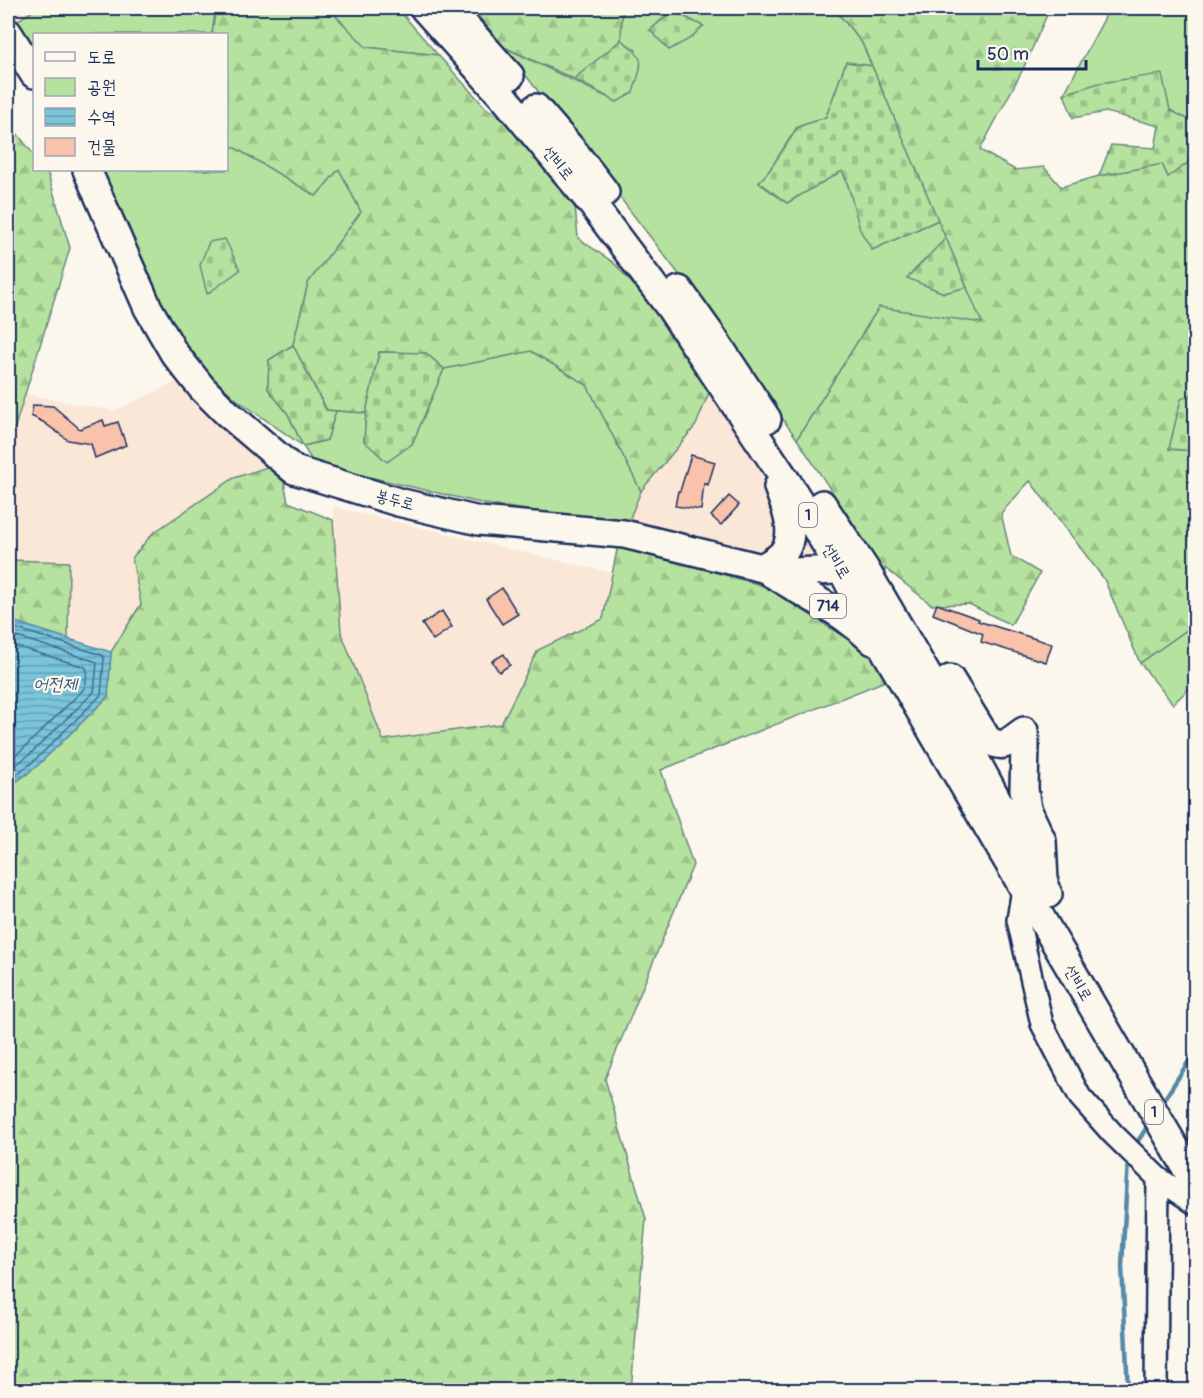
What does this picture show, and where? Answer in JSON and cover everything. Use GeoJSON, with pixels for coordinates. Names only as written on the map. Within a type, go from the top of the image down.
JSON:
{"type":"FeatureCollection","features":[{"type":"Feature","properties":{"kind":"main road","name":"선비로"},"geometry":{"type":"LineString","coordinates":[[424,8],[506,100],[592,204],[670,309],[787,482],[853,569]]}},
{"type":"Feature","properties":{"kind":"main road","name":"선비로"},"geometry":{"type":"LineString","coordinates":[[449,8],[575,153],[647,246],[714,339],[853,569],[896,645],[961,733],[1034,888],[1189,1150]]}},
{"type":"Feature","properties":{"kind":"main road"},"geometry":{"type":"LineString","coordinates":[[8,33],[33,72]]}},
{"type":"Feature","properties":{"kind":"main road","name":"봉두로"},"geometry":{"type":"LineString","coordinates":[[87,171],[148,308],[174,353],[202,388],[221,407],[294,470],[398,502],[479,520],[624,534],[762,568],[794,572],[853,569]]}},
{"type":"Feature","properties":{"kind":"main road"},"geometry":{"type":"LineString","coordinates":[[759,440],[778,485],[790,522],[788,541],[783,554],[762,568]]}},
{"type":"Feature","properties":{"kind":"main road","name":"714"},"geometry":{"type":"LineString","coordinates":[[762,568],[831,607],[858,626],[896,645]]}},
{"type":"Feature","properties":{"kind":"main road"},"geometry":{"type":"LineString","coordinates":[[896,645],[939,661],[987,739],[995,744],[1006,744],[1024,731],[1024,789],[1027,809],[1042,841],[1034,888]]}},
{"type":"Feature","properties":{"kind":"main road","name":"1"},"geometry":{"type":"LineString","coordinates":[[1189,1150],[1196,1186]]}},
{"type":"Feature","properties":{"kind":"street"},"geometry":{"type":"LineString","coordinates":[[1034,888],[1018,920],[1042,1024],[1080,1097],[1113,1134],[1158,1178],[1196,1204]]}},
{"type":"Feature","properties":{"kind":"street"},"geometry":{"type":"LineString","coordinates":[[1156,1390],[1158,1178]]}},
{"type":"Feature","properties":{"kind":"shaded area"},"geometry":{"type":"Polygon","coordinates":[[[8,8],[37,8],[12,24],[8,19],[8,8]]]}},
{"type":"Feature","properties":{"kind":"shaded area"},"geometry":{"type":"Polygon","coordinates":[[[178,381],[267,467],[234,478],[153,533],[141,604],[111,652],[68,639],[69,562],[8,560],[10,443],[25,394],[113,411],[178,381]]]}},
{"type":"Feature","properties":{"kind":"shaded area"},"geometry":{"type":"Polygon","coordinates":[[[710,390],[818,558],[747,556],[627,525],[641,491],[696,425],[710,390]]]}},
{"type":"Feature","properties":{"kind":"shaded area"},"geometry":{"type":"Polygon","coordinates":[[[334,507],[612,573],[603,619],[538,650],[501,724],[383,740],[341,632],[334,507]]]}},
{"type":"Feature","properties":{"kind":"green space"},"geometry":{"type":"Polygon","coordinates":[[[37,8],[216,8],[212,33],[33,33],[33,60],[12,24],[37,8]]]}},
{"type":"Feature","properties":{"kind":"green space"},"geometry":{"type":"Polygon","coordinates":[[[216,8],[328,8],[366,47],[438,55],[485,107],[523,135],[574,195],[578,238],[614,263],[662,317],[710,390],[696,425],[641,491],[587,385],[531,351],[444,369],[426,353],[379,352],[366,413],[327,410],[293,345],[308,283],[361,212],[339,169],[316,196],[228,144],[228,33],[212,33],[216,8]]]}},
{"type":"Feature","properties":{"kind":"green space"},"geometry":{"type":"Polygon","coordinates":[[[328,8],[397,8],[438,55],[365,47],[328,8]]]}},
{"type":"Feature","properties":{"kind":"green space"},"geometry":{"type":"Polygon","coordinates":[[[472,8],[622,8],[621,40],[574,79],[504,47],[472,8]]]}},
{"type":"Feature","properties":{"kind":"green space"},"geometry":{"type":"Polygon","coordinates":[[[622,8],[654,8],[667,15],[650,30],[703,26],[673,11],[673,8],[834,8],[862,43],[872,66],[846,62],[826,117],[797,127],[759,183],[787,203],[842,170],[872,250],[938,220],[946,238],[908,278],[944,293],[967,287],[983,324],[879,307],[797,439],[675,269],[504,47],[617,102],[636,50],[621,40],[622,8]]]}},
{"type":"Feature","properties":{"kind":"green space"},"geometry":{"type":"Polygon","coordinates":[[[834,8],[1050,8],[1023,69],[980,150],[1015,170],[1044,167],[1061,187],[1099,176],[1162,164],[1168,176],[1189,162],[1195,136],[1195,393],[1181,400],[1169,449],[1195,451],[1195,624],[1140,663],[1104,579],[1030,481],[1001,513],[1011,556],[1040,573],[1011,625],[969,604],[932,605],[885,568],[888,680],[661,770],[693,865],[605,1079],[646,1219],[631,1390],[8,1390],[8,788],[37,766],[108,697],[111,652],[141,604],[132,558],[153,533],[234,478],[267,467],[284,482],[288,502],[333,520],[341,632],[383,740],[501,724],[538,650],[603,619],[618,545],[768,587],[868,653],[858,531],[797,439],[879,307],[982,323],[862,43],[834,8]]]}},
{"type":"Feature","properties":{"kind":"green space"},"geometry":{"type":"Polygon","coordinates":[[[1110,8],[1195,8],[1195,123],[1170,111],[1064,94],[1110,8]]]}},
{"type":"Feature","properties":{"kind":"green space"},"geometry":{"type":"Polygon","coordinates":[[[673,11],[703,26],[691,38],[669,50],[650,30],[673,11]]]}},
{"type":"Feature","properties":{"kind":"green space"},"geometry":{"type":"Polygon","coordinates":[[[621,40],[636,52],[640,68],[633,93],[617,102],[574,79],[621,40]]]}},
{"type":"Feature","properties":{"kind":"green space"},"geometry":{"type":"Polygon","coordinates":[[[846,62],[872,66],[938,220],[872,250],[860,230],[847,181],[842,171],[787,203],[759,182],[798,127],[826,117],[846,62]]]}},
{"type":"Feature","properties":{"kind":"green space"},"geometry":{"type":"Polygon","coordinates":[[[1162,74],[1170,110],[1195,123],[1195,136],[1189,162],[1168,177],[1162,164],[1099,176],[1111,145],[1155,148],[1159,126],[1106,112],[1073,118],[1064,94],[1099,83],[1162,74]]]}},
{"type":"Feature","properties":{"kind":"green space"},"geometry":{"type":"Polygon","coordinates":[[[8,122],[33,154],[33,171],[47,171],[70,248],[10,443],[11,485],[8,505],[8,122]]]}},
{"type":"Feature","properties":{"kind":"green space"},"geometry":{"type":"Polygon","coordinates":[[[228,144],[316,196],[339,169],[361,212],[308,283],[293,345],[269,360],[268,389],[288,414],[303,446],[236,399],[193,359],[164,313],[99,171],[228,171],[228,144]]]}},
{"type":"Feature","properties":{"kind":"green space"},"geometry":{"type":"Polygon","coordinates":[[[946,238],[967,287],[944,293],[907,278],[946,238]]]}},
{"type":"Feature","properties":{"kind":"green space"},"geometry":{"type":"Polygon","coordinates":[[[225,239],[240,270],[207,294],[200,265],[209,242],[225,239]]]}},
{"type":"Feature","properties":{"kind":"green space"},"geometry":{"type":"Polygon","coordinates":[[[293,345],[326,410],[336,411],[327,440],[303,446],[288,414],[268,389],[269,360],[293,345]]]}},
{"type":"Feature","properties":{"kind":"green space"},"geometry":{"type":"Polygon","coordinates":[[[531,351],[587,385],[641,491],[627,525],[485,504],[314,464],[303,446],[327,440],[336,411],[366,413],[364,441],[412,444],[444,369],[531,351]]]}},
{"type":"Feature","properties":{"kind":"green space"},"geometry":{"type":"Polygon","coordinates":[[[379,352],[426,353],[444,369],[412,444],[387,462],[364,441],[366,413],[379,352]]]}},
{"type":"Feature","properties":{"kind":"green space"},"geometry":{"type":"Polygon","coordinates":[[[1195,393],[1195,451],[1169,449],[1181,399],[1195,393]]]}},
{"type":"Feature","properties":{"kind":"green space"},"geometry":{"type":"Polygon","coordinates":[[[8,560],[69,562],[68,639],[8,620],[8,560]]]}},
{"type":"Feature","properties":{"kind":"green space"},"geometry":{"type":"Polygon","coordinates":[[[1195,624],[1195,683],[1173,704],[1140,663],[1195,624]]]}},
{"type":"Feature","properties":{"kind":"water","name":"어전제"},"geometry":{"type":"Polygon","coordinates":[[[8,620],[111,652],[108,697],[37,766],[8,788],[8,620]]]}},
{"type":"Feature","properties":{"kind":"building"},"geometry":{"type":"Polygon","coordinates":[[[33,405],[53,406],[80,429],[103,420],[105,426],[118,422],[126,445],[95,458],[91,444],[68,440],[31,416],[33,405]]]}},
{"type":"Feature","properties":{"kind":"building"},"geometry":{"type":"Polygon","coordinates":[[[691,455],[715,462],[708,485],[704,483],[701,510],[675,506],[691,455]]]}},
{"type":"Feature","properties":{"kind":"building"},"geometry":{"type":"Polygon","coordinates":[[[729,496],[739,505],[721,525],[711,516],[729,496]]]}},
{"type":"Feature","properties":{"kind":"building"},"geometry":{"type":"Polygon","coordinates":[[[502,588],[518,614],[502,624],[486,599],[502,588]]]}},
{"type":"Feature","properties":{"kind":"building"},"geometry":{"type":"Polygon","coordinates":[[[937,604],[979,619],[978,621],[1052,644],[1046,662],[981,642],[983,634],[933,614],[937,604]]]}},
{"type":"Feature","properties":{"kind":"building"},"geometry":{"type":"Polygon","coordinates":[[[442,611],[452,627],[433,640],[422,624],[442,611]]]}},
{"type":"Feature","properties":{"kind":"building"},"geometry":{"type":"Polygon","coordinates":[[[504,654],[510,665],[499,672],[492,661],[504,654]]]}},
{"type":"Feature","properties":{"kind":"waterway"},"geometry":{"type":"LineString","coordinates":[[1160,1106],[1196,1050]]}},
{"type":"Feature","properties":{"kind":"waterway"},"geometry":{"type":"LineString","coordinates":[[1134,1147],[1149,1124]]}},
{"type":"Feature","properties":{"kind":"waterway"},"geometry":{"type":"LineString","coordinates":[[1128,1159],[1122,1266],[1128,1390]]}}]}
